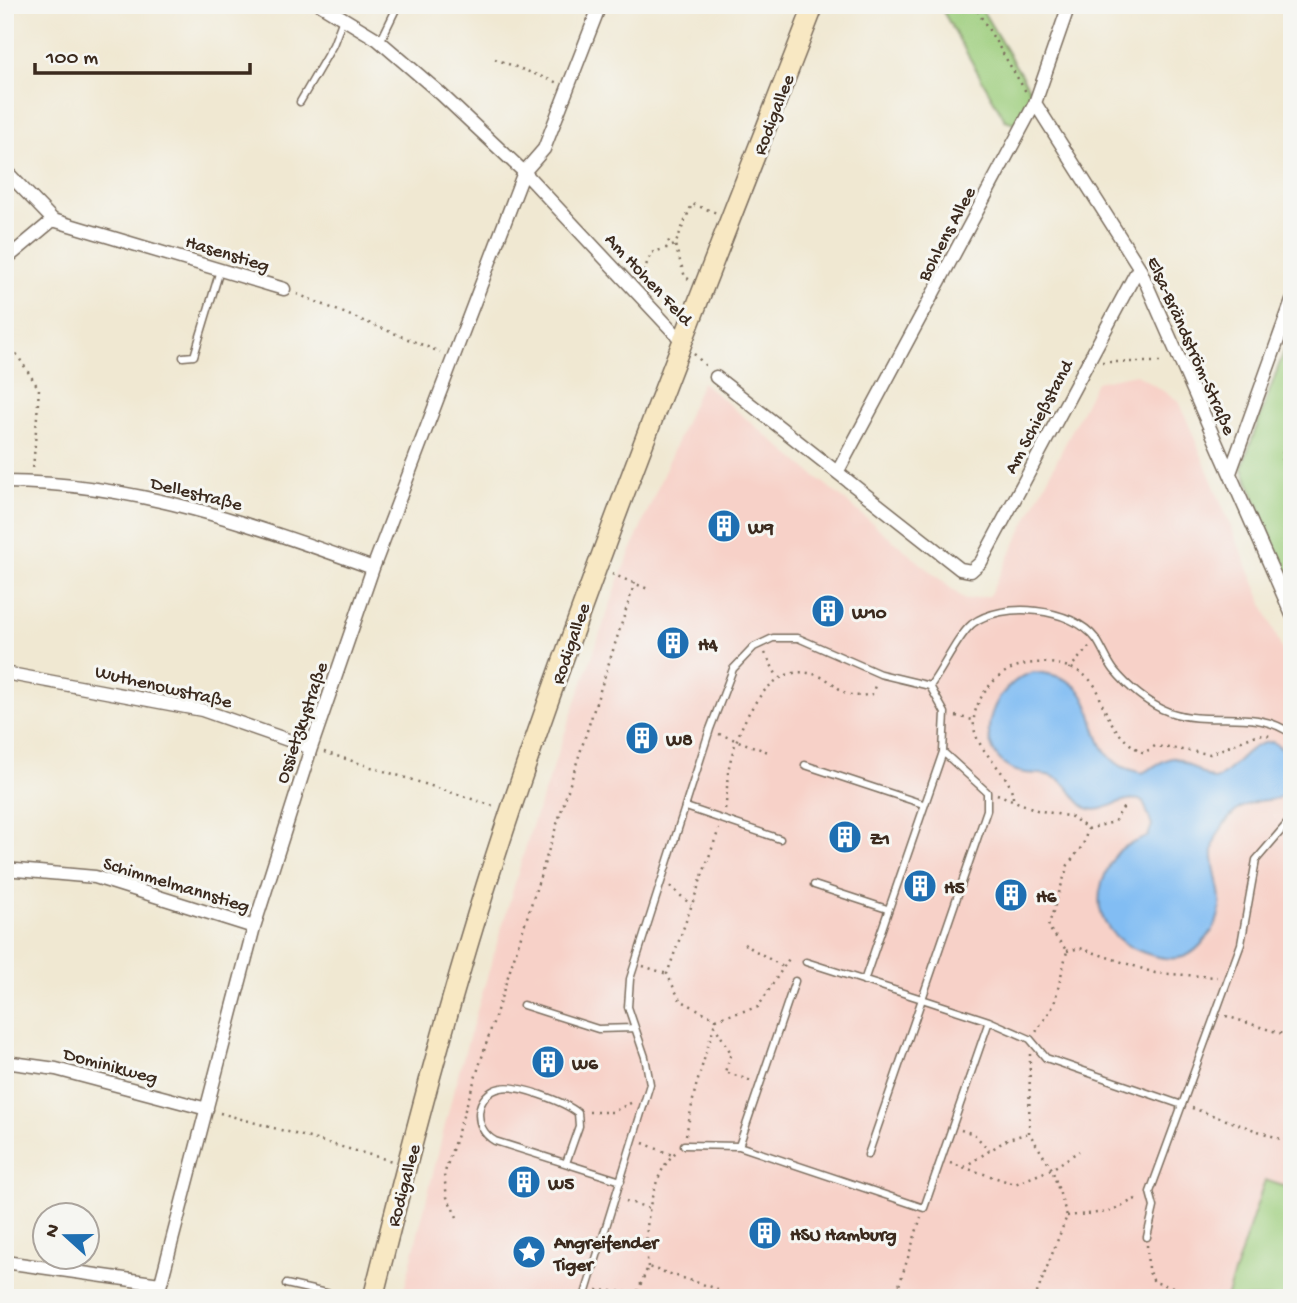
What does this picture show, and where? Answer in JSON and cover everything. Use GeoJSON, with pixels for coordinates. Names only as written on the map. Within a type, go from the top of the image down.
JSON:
{"type":"FeatureCollection","features":[{"type":"Feature","properties":{"kind":"main road","name":"Rodigallee"},"geometry":{"type":"LineString","coordinates":[[373,1298],[452,999],[510,811],[596,568],[814,5]]}},
{"type":"Feature","properties":{"kind":"street","name":"Am Hohen Feld"},"geometry":{"type":"LineString","coordinates":[[321,5],[380,42],[524,172],[683,342]]}},
{"type":"Feature","properties":{"kind":"street","name":"Ossietzkystraße"},"geometry":{"type":"LineString","coordinates":[[157,1298],[254,928],[311,748],[373,568],[524,172],[544,149],[600,5]]}},
{"type":"Feature","properties":{"kind":"street","name":"Bohlens Allee"},"geometry":{"type":"LineString","coordinates":[[838,471],[1035,103],[1069,5]]}},
{"type":"Feature","properties":{"kind":"street","name":"Elsa-Brändström-Straße"},"geometry":{"type":"LineString","coordinates":[[1035,103],[1139,267],[1292,615]]}},
{"type":"Feature","properties":{"kind":"street","name":"Hasenstieg"},"geometry":{"type":"LineString","coordinates":[[5,170],[53,220],[284,289]]}},
{"type":"Feature","properties":{"kind":"street"},"geometry":{"type":"LineString","coordinates":[[5,260],[53,220]]}},
{"type":"Feature","properties":{"kind":"street","name":"Am Schießstand"},"geometry":{"type":"LineString","coordinates":[[838,471],[960,569],[971,571],[981,562],[1139,267]]}},
{"type":"Feature","properties":{"kind":"street"},"geometry":{"type":"LineString","coordinates":[[1230,473],[1292,301]]}},
{"type":"Feature","properties":{"kind":"street"},"geometry":{"type":"LineString","coordinates":[[716,377],[838,471]]}},
{"type":"Feature","properties":{"kind":"street","name":"Dellestraße"},"geometry":{"type":"LineString","coordinates":[[5,482],[33,482],[124,493],[222,517],[373,568]]}},
{"type":"Feature","properties":{"kind":"street","name":"Wuthenowstraße"},"geometry":{"type":"LineString","coordinates":[[5,673],[202,710],[311,748]]}},
{"type":"Feature","properties":{"kind":"street","name":"Schimmelmannstieg"},"geometry":{"type":"LineString","coordinates":[[5,869],[95,877],[254,928]]}},
{"type":"Feature","properties":{"kind":"street","name":"Dominikweg"},"geometry":{"type":"LineString","coordinates":[[5,1062],[55,1069],[207,1109]]}},
{"type":"Feature","properties":{"kind":"street"},"geometry":{"type":"LineString","coordinates":[[5,1262],[160,1284]]}},
{"type":"Feature","properties":{"kind":"lane"},"geometry":{"type":"LineString","coordinates":[[380,42],[398,5]]}},
{"type":"Feature","properties":{"kind":"lane"},"geometry":{"type":"LineString","coordinates":[[300,102],[333,45],[343,19]]}},
{"type":"Feature","properties":{"kind":"lane"},"geometry":{"type":"LineString","coordinates":[[183,357],[194,356],[220,270]]}},
{"type":"Feature","properties":{"kind":"lane"},"geometry":{"type":"LineString","coordinates":[[930,685],[971,625],[989,615],[1009,610],[1036,610],[1071,622],[1096,639],[1113,669],[1143,697],[1167,711],[1202,720],[1243,716],[1281,727],[1292,734]]}},
{"type":"Feature","properties":{"kind":"lane"},"geometry":{"type":"LineString","coordinates":[[584,1298],[650,1084],[645,1056],[628,1007],[635,963],[710,729],[733,669],[754,647],[773,638],[798,638],[880,674],[930,685]]}},
{"type":"Feature","properties":{"kind":"lane"},"geometry":{"type":"LineString","coordinates":[[864,981],[943,752],[944,713],[930,685]]}},
{"type":"Feature","properties":{"kind":"lane"},"geometry":{"type":"LineString","coordinates":[[868,1155],[987,810],[987,792],[943,752]]}},
{"type":"Feature","properties":{"kind":"lane"},"geometry":{"type":"LineString","coordinates":[[805,765],[923,804]]}},
{"type":"Feature","properties":{"kind":"lane"},"geometry":{"type":"LineString","coordinates":[[686,807],[780,839]]}},
{"type":"Feature","properties":{"kind":"lane"},"geometry":{"type":"LineString","coordinates":[[1147,1237],[1154,1207],[1150,1192],[1244,935],[1256,860],[1292,818]]}},
{"type":"Feature","properties":{"kind":"lane"},"geometry":{"type":"LineString","coordinates":[[814,885],[887,909]]}},
{"type":"Feature","properties":{"kind":"lane"},"geometry":{"type":"LineString","coordinates":[[806,962],[989,1021],[1030,1040],[1046,1058],[1182,1105]]}},
{"type":"Feature","properties":{"kind":"lane"},"geometry":{"type":"LineString","coordinates":[[739,1146],[795,981]]}},
{"type":"Feature","properties":{"kind":"lane"},"geometry":{"type":"LineString","coordinates":[[523,1005],[598,1029],[634,1028]]}},
{"type":"Feature","properties":{"kind":"lane"},"geometry":{"type":"LineString","coordinates":[[684,1145],[739,1146],[924,1208],[989,1021]]}},
{"type":"Feature","properties":{"kind":"lane"},"geometry":{"type":"LineString","coordinates":[[566,1163],[579,1126],[578,1113],[569,1105],[509,1087],[497,1088],[480,1107],[478,1122],[482,1134],[495,1142],[621,1181]]}},
{"type":"Feature","properties":{"kind":"lane"},"geometry":{"type":"LineString","coordinates":[[286,1284],[348,1298]]}},
{"type":"Feature","properties":{"kind":"path"},"geometry":{"type":"LineString","coordinates":[[974,5],[1015,78],[1035,103]]}},
{"type":"Feature","properties":{"kind":"path"},"geometry":{"type":"LineString","coordinates":[[495,59],[568,87]]}},
{"type":"Feature","properties":{"kind":"path"},"geometry":{"type":"LineString","coordinates":[[705,285],[685,277],[676,245],[692,204],[731,218]]}},
{"type":"Feature","properties":{"kind":"path"},"geometry":{"type":"LineString","coordinates":[[666,249],[670,238]]}},
{"type":"Feature","properties":{"kind":"path"},"geometry":{"type":"LineString","coordinates":[[636,290],[651,253],[676,245]]}},
{"type":"Feature","properties":{"kind":"path","name":"Hasenstieg"},"geometry":{"type":"LineString","coordinates":[[284,289],[453,357]]}},
{"type":"Feature","properties":{"kind":"path"},"geometry":{"type":"LineString","coordinates":[[5,336],[39,389],[33,482]]}},
{"type":"Feature","properties":{"kind":"path","name":"Am Hohen Feld"},"geometry":{"type":"LineString","coordinates":[[683,342],[716,377]]}},
{"type":"Feature","properties":{"kind":"path"},"geometry":{"type":"LineString","coordinates":[[1088,362],[1163,362],[1183,367]]}},
{"type":"Feature","properties":{"kind":"path"},"geometry":{"type":"LineString","coordinates":[[1292,411],[1282,448],[1286,495],[1292,508]]}},
{"type":"Feature","properties":{"kind":"path"},"geometry":{"type":"LineString","coordinates":[[596,568],[648,589]]}},
{"type":"Feature","properties":{"kind":"path"},"geometry":{"type":"LineString","coordinates":[[457,1217],[447,1197],[444,1175],[635,582]]}},
{"type":"Feature","properties":{"kind":"path"},"geometry":{"type":"LineString","coordinates":[[1069,670],[1088,648]]}},
{"type":"Feature","properties":{"kind":"path"},"geometry":{"type":"LineString","coordinates":[[767,657],[778,678]]}},
{"type":"Feature","properties":{"kind":"path"},"geometry":{"type":"LineString","coordinates":[[1013,798],[1012,786],[979,742],[973,719],[981,695],[1002,674],[1022,662],[1048,661],[1095,685],[1114,729],[1125,743],[1144,753],[1155,746],[1210,754],[1259,734],[1278,737]]}},
{"type":"Feature","properties":{"kind":"path"},"geometry":{"type":"LineString","coordinates":[[667,974],[722,819],[729,768],[737,742],[755,703],[778,678],[800,672],[820,676],[843,694],[859,696],[872,694],[880,674]]}},
{"type":"Feature","properties":{"kind":"path"},"geometry":{"type":"LineString","coordinates":[[944,713],[973,719]]}},
{"type":"Feature","properties":{"kind":"path"},"geometry":{"type":"LineString","coordinates":[[710,729],[737,742],[771,753]]}},
{"type":"Feature","properties":{"kind":"path"},"geometry":{"type":"LineString","coordinates":[[311,748],[510,811]]}},
{"type":"Feature","properties":{"kind":"path"},"geometry":{"type":"LineString","coordinates":[[987,792],[1013,798],[1037,810],[1072,817],[1088,829]]}},
{"type":"Feature","properties":{"kind":"path"},"geometry":{"type":"LineString","coordinates":[[1088,829],[1114,822],[1125,805]]}},
{"type":"Feature","properties":{"kind":"path"},"geometry":{"type":"LineString","coordinates":[[1067,951],[1048,927],[1068,865],[1083,845],[1088,829]]}},
{"type":"Feature","properties":{"kind":"path"},"geometry":{"type":"LineString","coordinates":[[661,877],[691,905]]}},
{"type":"Feature","properties":{"kind":"path"},"geometry":{"type":"LineString","coordinates":[[744,944],[784,968]]}},
{"type":"Feature","properties":{"kind":"path"},"geometry":{"type":"LineString","coordinates":[[1067,951],[1080,948],[1155,973],[1229,978]]}},
{"type":"Feature","properties":{"kind":"path"},"geometry":{"type":"LineString","coordinates":[[1035,1298],[1067,1216],[1052,1169],[1029,1133],[1030,1040],[1054,1005],[1067,951]]}},
{"type":"Feature","properties":{"kind":"path"},"geometry":{"type":"LineString","coordinates":[[635,963],[667,974],[680,1000],[716,1019],[758,1007],[790,957]]}},
{"type":"Feature","properties":{"kind":"path"},"geometry":{"type":"LineString","coordinates":[[1216,1012],[1292,1037]]}},
{"type":"Feature","properties":{"kind":"path"},"geometry":{"type":"LineString","coordinates":[[587,1289],[637,1295],[648,1267],[645,1243],[650,1208],[660,1177],[672,1155],[684,1145],[695,1090],[716,1019]]}},
{"type":"Feature","properties":{"kind":"path"},"geometry":{"type":"LineString","coordinates":[[714,1025],[731,1053],[725,1072],[760,1084]]}},
{"type":"Feature","properties":{"kind":"path"},"geometry":{"type":"LineString","coordinates":[[578,1113],[612,1112],[632,1101],[645,1102]]}},
{"type":"Feature","properties":{"kind":"path"},"geometry":{"type":"LineString","coordinates":[[1182,1105],[1292,1143]]}},
{"type":"Feature","properties":{"kind":"path"},"geometry":{"type":"LineString","coordinates":[[207,1109],[406,1165]]}},
{"type":"Feature","properties":{"kind":"path"},"geometry":{"type":"LineString","coordinates":[[951,1126],[974,1134],[989,1150]]}},
{"type":"Feature","properties":{"kind":"path"},"geometry":{"type":"LineString","coordinates":[[963,1167],[1007,1139],[1029,1133]]}},
{"type":"Feature","properties":{"kind":"path"},"geometry":{"type":"LineString","coordinates":[[635,1139],[672,1155]]}},
{"type":"Feature","properties":{"kind":"path"},"geometry":{"type":"LineString","coordinates":[[940,1160],[1015,1184],[1052,1169],[1079,1151]]}},
{"type":"Feature","properties":{"kind":"path"},"geometry":{"type":"LineString","coordinates":[[1067,1216],[1108,1212],[1150,1192]]}},
{"type":"Feature","properties":{"kind":"path"},"geometry":{"type":"LineString","coordinates":[[616,1198],[650,1208]]}},
{"type":"Feature","properties":{"kind":"path"},"geometry":{"type":"LineString","coordinates":[[895,1298],[924,1208]]}},
{"type":"Feature","properties":{"kind":"path"},"geometry":{"type":"LineString","coordinates":[[1147,1237],[1148,1270],[1153,1282],[1184,1290],[1182,1298]]}},
{"type":"Feature","properties":{"kind":"path"},"geometry":{"type":"LineString","coordinates":[[648,1267],[721,1290]]}},
{"type":"Feature","properties":{"kind":"shaded area"},"geometry":{"type":"Polygon","coordinates":[[[1136,374],[1179,401],[1292,674],[1292,1298],[402,1298],[455,1085],[531,829],[620,577],[702,382],[965,600],[989,596],[1096,382],[1136,374]]]}},
{"type":"Feature","properties":{"kind":"green space"},"geometry":{"type":"Polygon","coordinates":[[[934,5],[979,5],[1032,93],[1020,125],[1005,120],[941,8],[934,5]]]}},
{"type":"Feature","properties":{"kind":"green space"},"geometry":{"type":"Polygon","coordinates":[[[1292,329],[1292,587],[1242,467],[1292,329]]]}},
{"type":"Feature","properties":{"kind":"green space"},"geometry":{"type":"Polygon","coordinates":[[[1265,1180],[1292,1189],[1292,1298],[1226,1298],[1265,1180]]]}},
{"type":"Feature","properties":{"kind":"water"},"geometry":{"type":"Polygon","coordinates":[[[1034,672],[1058,677],[1074,685],[1084,697],[1099,740],[1108,754],[1121,766],[1131,770],[1142,773],[1176,758],[1215,780],[1249,751],[1263,743],[1272,742],[1285,753],[1290,776],[1289,784],[1280,797],[1241,808],[1219,832],[1213,857],[1220,909],[1207,938],[1190,954],[1167,958],[1138,951],[1117,938],[1103,919],[1100,896],[1109,865],[1120,850],[1148,836],[1152,825],[1143,801],[1126,800],[1100,809],[1087,808],[1055,777],[1016,771],[997,757],[989,729],[998,700],[1020,678],[1034,672]]]}},
{"type":"Feature","properties":{"kind":"place","name":"W9"},"geometry":{"type":"Point","coordinates":[724,526]}},
{"type":"Feature","properties":{"kind":"place","name":"W10"},"geometry":{"type":"Point","coordinates":[828,611]}},
{"type":"Feature","properties":{"kind":"place","name":"H4"},"geometry":{"type":"Point","coordinates":[673,643]}},
{"type":"Feature","properties":{"kind":"place","name":"W8"},"geometry":{"type":"Point","coordinates":[642,738]}},
{"type":"Feature","properties":{"kind":"place","name":"Z1"},"geometry":{"type":"Point","coordinates":[845,837]}},
{"type":"Feature","properties":{"kind":"place","name":"H5"},"geometry":{"type":"Point","coordinates":[920,886]}},
{"type":"Feature","properties":{"kind":"place","name":"H6"},"geometry":{"type":"Point","coordinates":[1011,895]}},
{"type":"Feature","properties":{"kind":"place","name":"W6"},"geometry":{"type":"Point","coordinates":[548,1062]}},
{"type":"Feature","properties":{"kind":"place","name":"W5"},"geometry":{"type":"Point","coordinates":[524,1182]}},
{"type":"Feature","properties":{"kind":"place","name":"HSU Hamburg"},"geometry":{"type":"Point","coordinates":[765,1233]}},
{"type":"Feature","properties":{"kind":"place","name":"Angreifender Tiger"},"geometry":{"type":"Point","coordinates":[529,1252]}}]}
